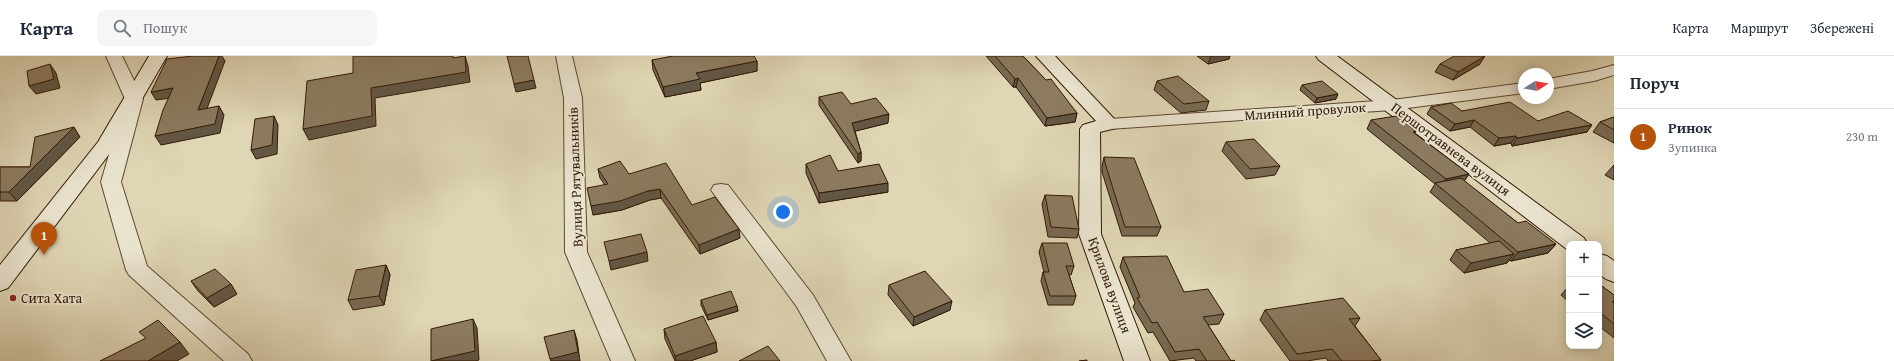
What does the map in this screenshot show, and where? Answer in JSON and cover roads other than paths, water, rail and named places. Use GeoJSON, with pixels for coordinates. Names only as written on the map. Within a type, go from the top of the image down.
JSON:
{"type":"FeatureCollection","features":[{"type":"Feature","properties":{"kind":"street"},"geometry":{"type":"LineString","coordinates":[[114,56],[134,99],[111,182],[137,270],[240,361]]}},
{"type":"Feature","properties":{"kind":"street"},"geometry":{"type":"LineString","coordinates":[[0,282],[106,145],[158,56]]}},
{"type":"Feature","properties":{"kind":"street","name":"Вулиця Рятувальників"},"geometry":{"type":"LineString","coordinates":[[564,56],[573,98],[576,252],[624,361]]}},
{"type":"Feature","properties":{"kind":"street"},"geometry":{"type":"LineString","coordinates":[[1045,56],[1109,124]]}},
{"type":"Feature","properties":{"kind":"street","name":"Першотравнева вулиця"},"geometry":{"type":"LineString","coordinates":[[1324,56],[1392,105],[1572,241]]}},
{"type":"Feature","properties":{"kind":"street"},"geometry":{"type":"LineString","coordinates":[[1554,83],[1594,76],[1614,70]]}},
{"type":"Feature","properties":{"kind":"street","name":"Млинний провулок"},"geometry":{"type":"LineString","coordinates":[[1109,124],[1392,105],[1518,89]]}},
{"type":"Feature","properties":{"kind":"street","name":"Крилова вулиця"},"geometry":{"type":"LineString","coordinates":[[1109,124],[1090,129],[1090,234],[1138,361]]}},
{"type":"Feature","properties":{"kind":"street"},"geometry":{"type":"LineString","coordinates":[[721,190],[805,300],[839,361]]}},
{"type":"Feature","properties":{"kind":"street"},"geometry":{"type":"LineString","coordinates":[[1602,264],[1614,273]]}},
{"type":"Feature","properties":{"kind":"place","name":"Ринок"},"geometry":{"type":"Point","coordinates":[44,255]}},
{"type":"Feature","properties":{"kind":"place","name":"Сита Хата"},"geometry":{"type":"Point","coordinates":[13,298]}}]}
